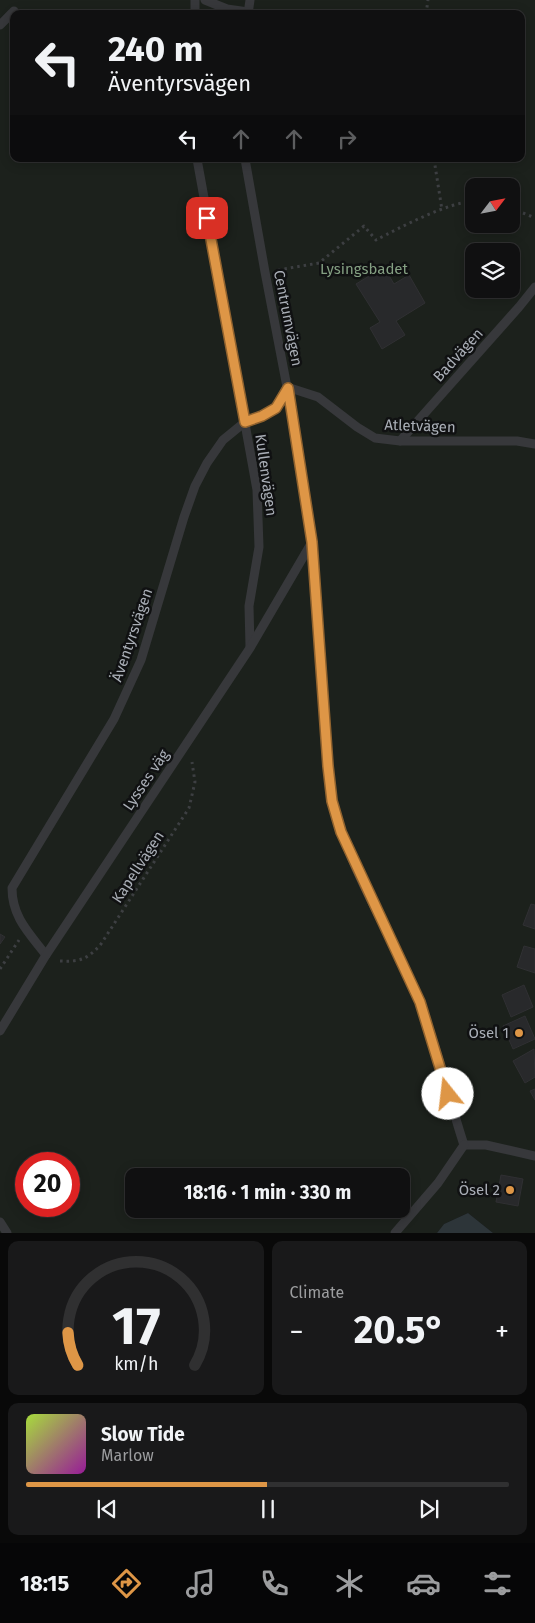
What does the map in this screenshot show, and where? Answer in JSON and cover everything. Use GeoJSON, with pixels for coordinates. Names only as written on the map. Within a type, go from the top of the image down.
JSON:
{"type":"FeatureCollection","features":[{"type":"Feature","properties":{"kind":"lane"},"geometry":{"type":"LineString","coordinates":[[205,0],[232,10]]}},
{"type":"Feature","properties":{"kind":"lane"},"geometry":{"type":"LineString","coordinates":[[0,25],[10,15]]}},
{"type":"Feature","properties":{"kind":"lane","name":"Kullenvägen"},"geometry":{"type":"LineString","coordinates":[[198,162],[257,490],[259,547],[249,606],[250,648]]}},
{"type":"Feature","properties":{"kind":"lane","name":"Centrumvägen"},"geometry":{"type":"LineString","coordinates":[[246,162],[288,388],[312,542],[332,801],[341,832],[357,870],[420,1002],[464,1145]]}},
{"type":"Feature","properties":{"kind":"lane","name":"Badvägen"},"geometry":{"type":"LineString","coordinates":[[400,440],[535,287]]}},
{"type":"Feature","properties":{"kind":"lane","name":"Äventyrsvägen"},"geometry":{"type":"LineString","coordinates":[[46,955],[18,919],[12,899],[12,888],[114,719],[127,692],[140,660],[184,517],[207,463],[224,440],[245,422],[262,416],[276,408],[288,388]]}},
{"type":"Feature","properties":{"kind":"lane","name":"Atletvägen"},"geometry":{"type":"LineString","coordinates":[[288,388],[318,397],[358,428],[375,438],[518,441],[535,444]]}},
{"type":"Feature","properties":{"kind":"lane","name":"Lysses väg"},"geometry":{"type":"LineString","coordinates":[[0,1031],[46,955],[250,648],[312,542]]}},
{"type":"Feature","properties":{"kind":"lane"},"geometry":{"type":"LineString","coordinates":[[394,1233],[438,1182],[464,1145],[486,1145],[535,1156]]}},
{"type":"Feature","properties":{"kind":"lane"},"geometry":{"type":"LineString","coordinates":[[0,1222],[7,1233]]}},
{"type":"Feature","properties":{"kind":"path"},"geometry":{"type":"LineString","coordinates":[[434,162],[442,210]]}},
{"type":"Feature","properties":{"kind":"path"},"geometry":{"type":"LineString","coordinates":[[265,272],[319,263],[364,226],[376,240],[404,225],[465,203]]}},
{"type":"Feature","properties":{"kind":"path"},"geometry":{"type":"LineString","coordinates":[[520,212],[535,218]]}},
{"type":"Feature","properties":{"kind":"path","name":"Kapellvägen"},"geometry":{"type":"LineString","coordinates":[[46,955],[58,960],[71,962],[90,956],[101,944],[190,808],[195,782],[190,739]]}},
{"type":"Feature","properties":{"kind":"path"},"geometry":{"type":"LineString","coordinates":[[0,969],[26,930]]}},
{"type":"Feature","properties":{"kind":"green space","name":"Lysingsbadet"},"geometry":{"type":"Polygon","coordinates":[[[0,0],[535,0],[535,1233],[493,1233],[468,1213],[444,1224],[437,1233],[0,1233],[0,0]]]}},
{"type":"Feature","properties":{"kind":"shaded area"},"geometry":{"type":"Polygon","coordinates":[[[468,1213],[493,1233],[437,1233],[444,1224],[468,1213]]]}},
{"type":"Feature","properties":{"kind":"building"},"geometry":{"type":"Polygon","coordinates":[[[384,267],[394,284],[409,275],[425,303],[396,321],[405,335],[382,349],[370,328],[380,322],[356,284],[384,267]]]}},
{"type":"Feature","properties":{"kind":"building"},"geometry":{"type":"Polygon","coordinates":[[[531,904],[535,905],[535,929],[523,925],[531,904]]]}},
{"type":"Feature","properties":{"kind":"building"},"geometry":{"type":"Polygon","coordinates":[[[0,934],[5,937],[0,944],[0,934]]]}},
{"type":"Feature","properties":{"kind":"building"},"geometry":{"type":"Polygon","coordinates":[[[524,946],[535,949],[535,973],[517,967],[524,946]]]}},
{"type":"Feature","properties":{"kind":"building","name":"Ösel 1"},"geometry":{"type":"Polygon","coordinates":[[[524,985],[533,1007],[511,1017],[502,995],[524,985]]]}},
{"type":"Feature","properties":{"kind":"building","name":"Ösel 1"},"geometry":{"type":"Polygon","coordinates":[[[525,1016],[535,1039],[513,1049],[503,1026],[525,1016]]]}},
{"type":"Feature","properties":{"kind":"building","name":"Ösel 1"},"geometry":{"type":"Polygon","coordinates":[[[534,1049],[535,1077],[525,1083],[513,1061],[534,1049]]]}},
{"type":"Feature","properties":{"kind":"building"},"geometry":{"type":"Polygon","coordinates":[[[535,1089],[535,1100],[530,1091],[535,1089]]]}},
{"type":"Feature","properties":{"kind":"building","name":"Ösel 2"},"geometry":{"type":"Polygon","coordinates":[[[501,1175],[523,1179],[518,1206],[496,1202],[501,1175]]]}},
{"type":"Feature","properties":{"kind":"place","name":"Ösel 1"},"geometry":{"type":"Point","coordinates":[519,1033]}},
{"type":"Feature","properties":{"kind":"place","name":"Ösel 2"},"geometry":{"type":"Point","coordinates":[510,1190]}},
{"type":"Feature","properties":{"kind":"route"},"geometry":{"type":"LineString","coordinates":[[207,218],[245,422],[262,416],[276,408],[288,388],[312,542],[332,801],[341,832],[357,870],[420,1002],[448,1094]]}}]}
